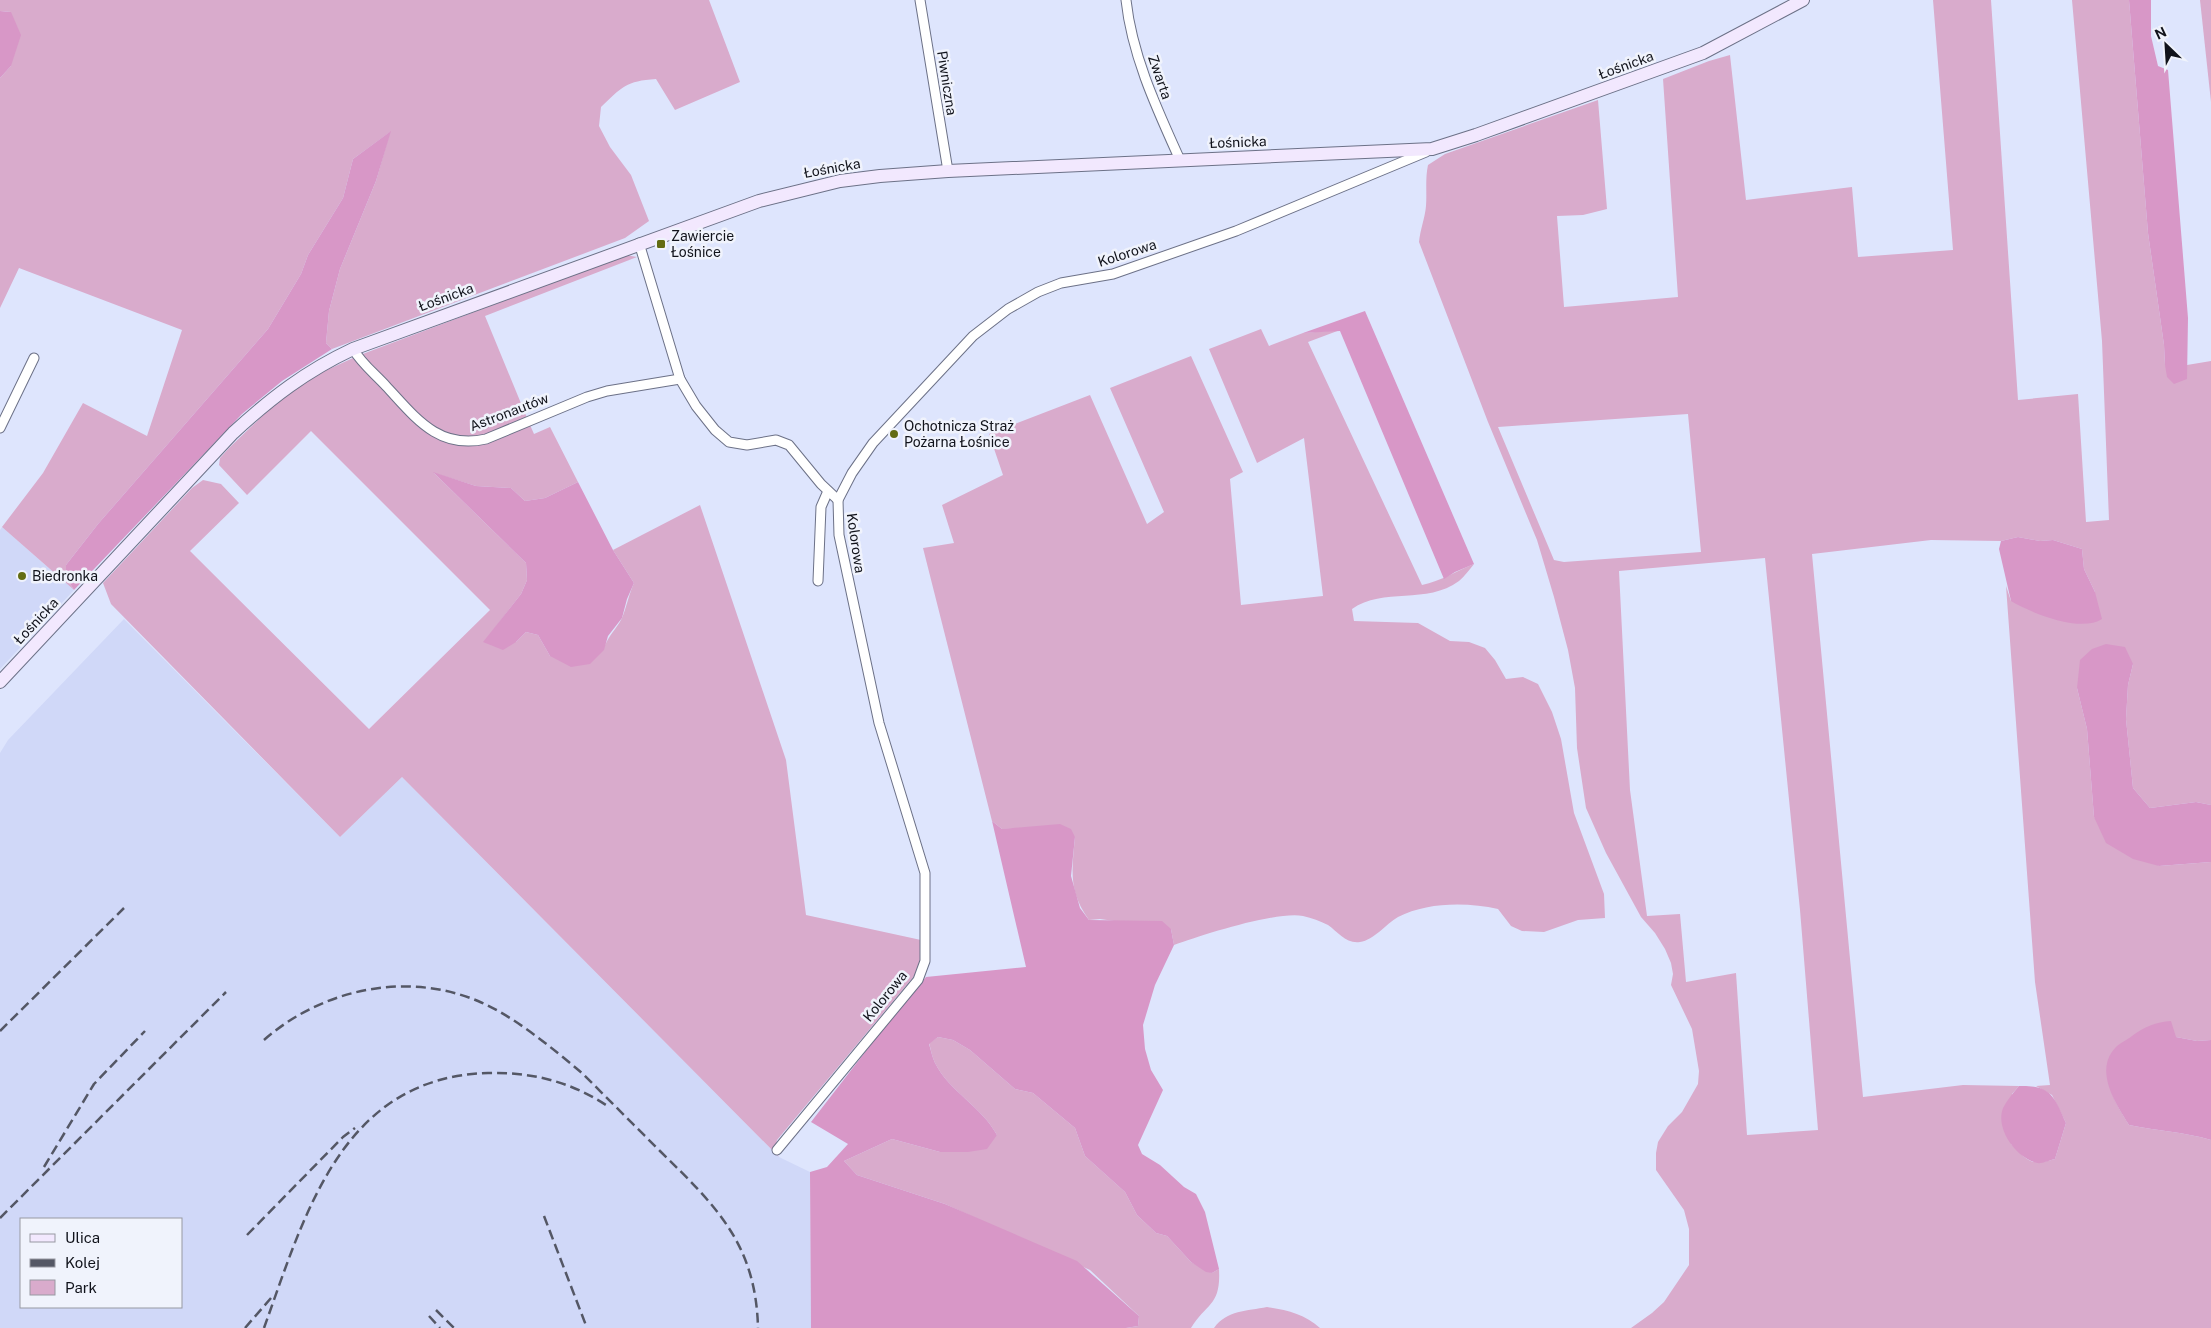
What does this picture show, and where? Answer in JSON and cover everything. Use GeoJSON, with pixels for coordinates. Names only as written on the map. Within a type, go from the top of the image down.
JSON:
{"type":"FeatureCollection","features":[{"type":"Feature","properties":{"kind":"street","name":"Piwniczna"},"geometry":{"type":"LineString","coordinates":[[920,0],[948,171]]}},
{"type":"Feature","properties":{"kind":"street","name":"Zwarta"},"geometry":{"type":"LineString","coordinates":[[1126,0],[1128,17],[1154,103],[1180,160]]}},
{"type":"Feature","properties":{"kind":"street","name":"Łośnicka"},"geometry":{"type":"LineString","coordinates":[[0,682],[233,432],[269,400],[297,379],[353,349],[639,243],[759,201],[801,189],[880,176],[948,171],[1432,149],[1476,135],[1703,52],[1803,0]]}},
{"type":"Feature","properties":{"kind":"street","name":"Kolorowa"},"geometry":{"type":"LineString","coordinates":[[777,1150],[918,980],[925,962],[925,873],[879,723],[838,535],[838,500],[852,473],[873,443],[973,336],[1008,309],[1038,292],[1061,283],[1113,274],[1236,231],[1432,149]]}},
{"type":"Feature","properties":{"kind":"street"},"geometry":{"type":"LineString","coordinates":[[639,243],[680,379],[696,406],[724,438],[738,444],[771,440],[785,442],[838,500]]}},
{"type":"Feature","properties":{"kind":"street","name":"Astronautów"},"geometry":{"type":"LineString","coordinates":[[353,349],[366,368],[386,385],[422,424],[456,441],[470,443],[486,439],[587,397],[680,379]]}},
{"type":"Feature","properties":{"kind":"street"},"geometry":{"type":"LineString","coordinates":[[0,428],[34,358]]}},
{"type":"Feature","properties":{"kind":"street"},"geometry":{"type":"LineString","coordinates":[[818,581],[820,507],[828,491]]}},
{"type":"Feature","properties":{"kind":"shaded area"},"geometry":{"type":"Polygon","coordinates":[[[2129,0],[2151,0],[2151,36],[2158,66],[2168,70],[2188,318],[2187,379],[2174,384],[2167,377],[2148,233],[2129,0]]]}},
{"type":"Feature","properties":{"kind":"shaded area"},"geometry":{"type":"Polygon","coordinates":[[[0,11],[11,12],[21,35],[11,66],[0,78],[0,11]]]}},
{"type":"Feature","properties":{"kind":"shaded area"},"geometry":{"type":"Polygon","coordinates":[[[391,131],[376,181],[340,269],[329,311],[326,343],[332,349],[282,381],[242,414],[74,590],[66,577],[66,565],[98,524],[268,329],[301,274],[308,255],[343,198],[353,159],[391,131]]]}},
{"type":"Feature","properties":{"kind":"shaded area"},"geometry":{"type":"Polygon","coordinates":[[[1365,311],[1474,564],[1444,579],[1340,331],[1303,333],[1365,311]]]}},
{"type":"Feature","properties":{"kind":"shaded area"},"geometry":{"type":"Polygon","coordinates":[[[433,472],[476,486],[511,488],[525,501],[545,498],[578,482],[613,550],[634,583],[622,618],[608,636],[604,650],[590,664],[571,667],[550,656],[538,635],[526,632],[516,642],[503,650],[483,642],[521,594],[527,580],[526,563],[433,472]]]}},
{"type":"Feature","properties":{"kind":"shaded area"},"geometry":{"type":"Polygon","coordinates":[[[2,527],[74,590],[0,669],[0,530],[2,527]]]}},
{"type":"Feature","properties":{"kind":"shaded area"},"geometry":{"type":"Polygon","coordinates":[[[2018,537],[2040,541],[2053,540],[2082,549],[2084,569],[2095,592],[2102,619],[2093,623],[2069,623],[2043,616],[2011,601],[1999,549],[2001,541],[2018,537]]]}},
{"type":"Feature","properties":{"kind":"shaded area"},"geometry":{"type":"Polygon","coordinates":[[[124,619],[340,837],[402,777],[779,1157],[810,1172],[811,1328],[0,1328],[0,753],[8,740],[124,619]]]}},
{"type":"Feature","properties":{"kind":"shaded area"},"geometry":{"type":"Polygon","coordinates":[[[2106,644],[2125,647],[2133,664],[2128,685],[2126,719],[2133,788],[2150,808],[2196,802],[2211,805],[2211,862],[2159,866],[2133,859],[2106,843],[2094,817],[2087,729],[2077,688],[2080,660],[2092,649],[2106,644]]]}},
{"type":"Feature","properties":{"kind":"shaded area"},"geometry":{"type":"Polygon","coordinates":[[[992,821],[1002,829],[1060,824],[1071,829],[1075,837],[1071,876],[1080,908],[1089,920],[1162,921],[1171,929],[1174,945],[1155,985],[1143,1025],[1145,1049],[1151,1070],[1163,1090],[1138,1145],[1142,1154],[1160,1165],[1184,1187],[1196,1194],[1205,1212],[1219,1269],[1212,1273],[1206,1272],[1191,1262],[1167,1236],[1156,1233],[1137,1215],[1125,1192],[1085,1156],[1075,1128],[1033,1093],[1015,1089],[970,1050],[953,1040],[938,1037],[929,1044],[932,1056],[941,1073],[983,1116],[997,1135],[987,1149],[968,1152],[940,1152],[892,1139],[844,1161],[857,1175],[945,1204],[1077,1261],[1139,1316],[1138,1326],[1126,1328],[811,1328],[810,1172],[827,1167],[848,1144],[811,1122],[926,977],[1026,967],[992,821]]]}},
{"type":"Feature","properties":{"kind":"shaded area"},"geometry":{"type":"Polygon","coordinates":[[[2171,1021],[2176,1037],[2197,1041],[2211,1040],[2211,1140],[2129,1125],[2109,1087],[2106,1066],[2109,1056],[2116,1047],[2146,1028],[2160,1022],[2171,1021]]]}},
{"type":"Feature","properties":{"kind":"shaded area"},"geometry":{"type":"Polygon","coordinates":[[[2019,1086],[2030,1086],[2045,1090],[2058,1106],[2066,1123],[2055,1159],[2037,1163],[2022,1155],[2009,1142],[2002,1125],[2001,1116],[2008,1099],[2019,1086]]]}},
{"type":"Feature","properties":{"kind":"green space"},"geometry":{"type":"Polygon","coordinates":[[[0,0],[709,0],[740,82],[675,110],[656,79],[638,81],[625,86],[601,107],[599,126],[610,147],[631,175],[649,221],[625,238],[332,349],[326,343],[329,311],[340,269],[376,181],[390,132],[353,159],[343,198],[308,255],[301,274],[268,329],[98,524],[66,565],[66,577],[74,590],[2,527],[43,473],[83,403],[147,436],[182,330],[19,268],[0,308],[0,78],[11,66],[11,12],[0,11],[0,0]]]}},
{"type":"Feature","properties":{"kind":"green space"},"geometry":{"type":"Polygon","coordinates":[[[1933,0],[1991,0],[2018,400],[2078,394],[2086,522],[2109,520],[2102,341],[2072,0],[2129,0],[2148,233],[2164,345],[2165,365],[2187,379],[2187,365],[2211,361],[2211,805],[2196,802],[2150,808],[2133,788],[2126,719],[2128,685],[2133,664],[2077,688],[2087,729],[2094,817],[2159,866],[2211,862],[2211,1040],[2197,1041],[2176,1037],[2108,1062],[2108,1072],[2113,1095],[2129,1125],[2211,1140],[2211,1328],[1631,1328],[1664,1302],[1689,1265],[1689,1229],[1684,1210],[1656,1170],[1656,1153],[1658,1142],[1668,1126],[1682,1112],[1698,1084],[1699,1071],[1692,1029],[1671,985],[1673,974],[1665,949],[1655,933],[1641,917],[1606,853],[1586,808],[1577,748],[1575,688],[1568,650],[1554,597],[1537,540],[1488,422],[1419,242],[1426,206],[1428,165],[1445,154],[1598,100],[1607,209],[1583,215],[1557,216],[1564,307],[1678,297],[1663,79],[1730,55],[1746,200],[1852,187],[1858,257],[1953,250],[1933,0]],[[1688,414],[1498,427],[1554,560],[1564,562],[1701,552],[1688,414]],[[2018,537],[2001,541],[1931,540],[1812,554],[1863,1097],[1963,1085],[2019,1086],[2012,1094],[2011,1144],[2026,1159],[2040,1162],[2055,1159],[2066,1123],[2052,1095],[2036,1086],[2050,1085],[2035,982],[2006,586],[2011,601],[2095,592],[2084,569],[2082,549],[2053,540],[2040,541],[2018,537]],[[1765,558],[1619,571],[1630,790],[1647,916],[1680,914],[1686,982],[1736,973],[1747,1135],[1818,1130],[1800,910],[1765,558]]]}},
{"type":"Feature","properties":{"kind":"green space"},"geometry":{"type":"Polygon","coordinates":[[[2200,0],[2211,0],[2211,102],[2200,0]]]}},
{"type":"Feature","properties":{"kind":"green space"},"geometry":{"type":"Polygon","coordinates":[[[626,255],[637,257],[485,316],[527,418],[496,432],[477,437],[459,437],[427,422],[398,397],[360,355],[626,255]]]}},
{"type":"Feature","properties":{"kind":"green space"},"geometry":{"type":"Polygon","coordinates":[[[1261,329],[1269,346],[1303,333],[1340,330],[1308,342],[1422,585],[1474,564],[1459,581],[1446,588],[1419,595],[1391,597],[1364,602],[1352,609],[1354,621],[1418,623],[1450,641],[1469,642],[1485,648],[1495,660],[1506,679],[1523,677],[1538,684],[1552,712],[1561,739],[1574,813],[1604,894],[1605,918],[1578,920],[1544,932],[1522,931],[1511,926],[1498,909],[1460,904],[1434,906],[1409,912],[1393,920],[1370,938],[1360,942],[1350,941],[1342,937],[1328,925],[1319,921],[1303,916],[1291,915],[1258,920],[1174,945],[1171,929],[1100,919],[1089,920],[1078,899],[1073,880],[1075,837],[1029,828],[1002,829],[992,821],[923,548],[954,543],[942,505],[1003,475],[989,434],[1090,395],[1147,524],[1164,512],[1110,388],[1191,356],[1243,472],[1230,479],[1241,605],[1323,596],[1304,438],[1257,463],[1209,349],[1261,329]]]}},
{"type":"Feature","properties":{"kind":"green space"},"geometry":{"type":"Polygon","coordinates":[[[353,358],[418,424],[457,444],[530,425],[534,434],[550,427],[578,482],[545,498],[525,501],[511,488],[476,486],[434,473],[526,563],[527,580],[521,594],[484,642],[516,642],[526,632],[538,635],[550,656],[603,650],[622,618],[634,583],[613,550],[700,505],[786,760],[806,915],[921,940],[921,962],[915,975],[777,1140],[775,1150],[779,1157],[402,777],[340,837],[111,604],[103,583],[192,488],[203,480],[221,484],[239,503],[190,551],[369,729],[490,610],[311,431],[247,495],[219,465],[220,458],[229,448],[282,397],[303,381],[353,358]]]}},
{"type":"Feature","properties":{"kind":"green space"},"geometry":{"type":"Polygon","coordinates":[[[938,1037],[953,1040],[970,1050],[1015,1089],[1033,1093],[1075,1128],[1085,1156],[1125,1192],[1137,1215],[1156,1233],[1167,1236],[1191,1262],[1212,1273],[1219,1269],[1218,1290],[1215,1297],[1191,1328],[1126,1328],[1138,1326],[1139,1316],[1090,1270],[945,1204],[857,1175],[844,1161],[892,1139],[940,1152],[997,1135],[983,1116],[941,1073],[932,1056],[929,1043],[938,1037]]]}},
{"type":"Feature","properties":{"kind":"green space"},"geometry":{"type":"Polygon","coordinates":[[[1267,1307],[1295,1313],[1308,1319],[1320,1328],[1214,1328],[1231,1314],[1267,1307]]]}},
{"type":"Feature","properties":{"kind":"railway"},"geometry":{"type":"LineString","coordinates":[[0,1031],[124,908]]}},
{"type":"Feature","properties":{"kind":"railway"},"geometry":{"type":"LineString","coordinates":[[264,1040],[287,1022],[312,1008],[338,997],[366,990],[422,987],[451,992],[492,1007],[532,1033],[582,1073],[699,1190],[715,1209],[741,1250],[750,1273],[756,1299],[758,1328]]}},
{"type":"Feature","properties":{"kind":"railway"},"geometry":{"type":"LineString","coordinates":[[0,1218],[226,992]]}},
{"type":"Feature","properties":{"kind":"railway"},"geometry":{"type":"LineString","coordinates":[[44,1167],[94,1084],[145,1031]]}},
{"type":"Feature","properties":{"kind":"railway"},"geometry":{"type":"LineString","coordinates":[[264,1328],[279,1284],[314,1198],[337,1159],[364,1125],[397,1098],[438,1080],[488,1073],[505,1073],[552,1080],[581,1091],[609,1107]]}},
{"type":"Feature","properties":{"kind":"railway"},"geometry":{"type":"LineString","coordinates":[[247,1235],[343,1137],[355,1128]]}},
{"type":"Feature","properties":{"kind":"railway"},"geometry":{"type":"LineString","coordinates":[[544,1216],[587,1328]]}},
{"type":"Feature","properties":{"kind":"railway"},"geometry":{"type":"LineString","coordinates":[[245,1328],[271,1298]]}},
{"type":"Feature","properties":{"kind":"railway"},"geometry":{"type":"LineString","coordinates":[[436,1310],[454,1328]]}},
{"type":"Feature","properties":{"kind":"railway"},"geometry":{"type":"LineString","coordinates":[[429,1316],[440,1328]]}},
{"type":"Feature","properties":{"kind":"place","name":"Zawiercie Łośnice"},"geometry":{"type":"Point","coordinates":[661,244]}},
{"type":"Feature","properties":{"kind":"place","name":"Ochotnicza Straż Pożarna Łośnice"},"geometry":{"type":"Point","coordinates":[894,434]}},
{"type":"Feature","properties":{"kind":"place","name":"Biedronka"},"geometry":{"type":"Point","coordinates":[22,576]}}]}
